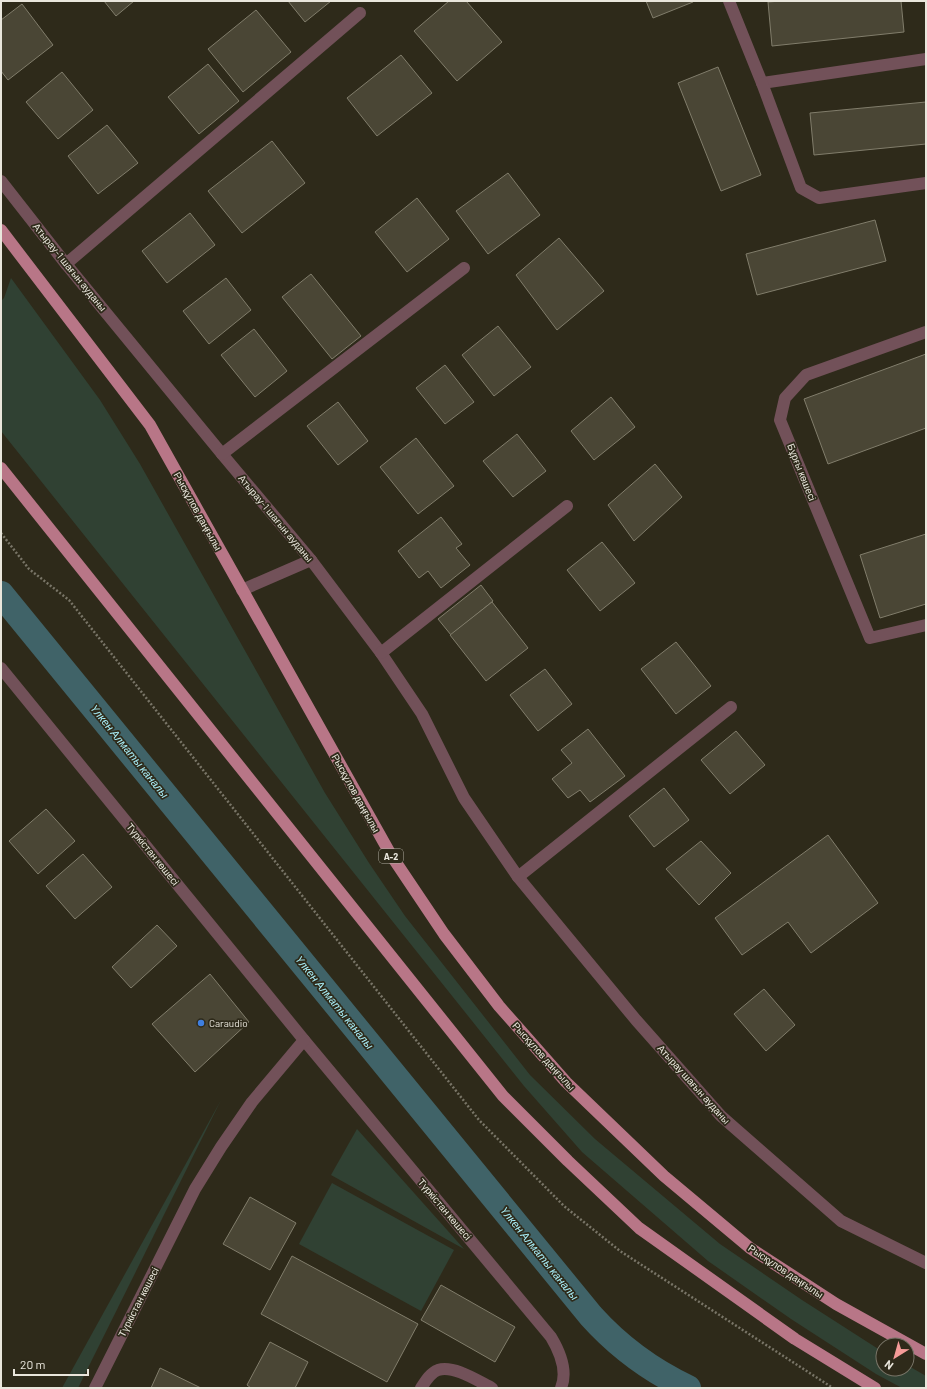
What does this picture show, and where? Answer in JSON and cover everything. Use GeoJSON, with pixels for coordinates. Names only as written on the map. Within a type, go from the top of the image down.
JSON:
{"type":"FeatureCollection","features":[{"type":"Feature","properties":{"kind":"main road","name":"Рысқұлов даңғылы"},"geometry":{"type":"LineString","coordinates":[[1,230],[150,425],[391,856],[444,934],[499,1006],[566,1082],[664,1176],[750,1248],[836,1304],[926,1354]]}},
{"type":"Feature","properties":{"kind":"main road"},"geometry":{"type":"LineString","coordinates":[[1,468],[503,1096],[568,1161],[640,1228],[795,1339],[875,1388]]}},
{"type":"Feature","properties":{"kind":"street"},"geometry":{"type":"LineString","coordinates":[[729,1],[762,83],[801,188],[819,198],[926,183]]}},
{"type":"Feature","properties":{"kind":"street"},"geometry":{"type":"LineString","coordinates":[[66,264],[360,12]]}},
{"type":"Feature","properties":{"kind":"street"},"geometry":{"type":"LineString","coordinates":[[762,83],[926,59]]}},
{"type":"Feature","properties":{"kind":"street","name":"Атырау-1 шағын ауданы"},"geometry":{"type":"LineString","coordinates":[[1,181],[66,264],[311,560],[381,653],[422,714],[464,798],[518,877]]}},
{"type":"Feature","properties":{"kind":"street"},"geometry":{"type":"LineString","coordinates":[[222,454],[464,268]]}},
{"type":"Feature","properties":{"kind":"street","name":"Бұрғы көшесі"},"geometry":{"type":"LineString","coordinates":[[926,332],[806,375],[785,398],[780,420],[870,638],[926,625]]}},
{"type":"Feature","properties":{"kind":"street"},"geometry":{"type":"LineString","coordinates":[[381,653],[567,506]]}},
{"type":"Feature","properties":{"kind":"street"},"geometry":{"type":"LineString","coordinates":[[242,590],[311,560]]}},
{"type":"Feature","properties":{"kind":"street","name":"Түркістан көшесі"},"geometry":{"type":"LineString","coordinates":[[1,668],[304,1040],[551,1337],[563,1365],[564,1375],[561,1388]]}},
{"type":"Feature","properties":{"kind":"street"},"geometry":{"type":"LineString","coordinates":[[518,877],[731,707]]}},
{"type":"Feature","properties":{"kind":"street","name":"Атырау шағын ауданы"},"geometry":{"type":"LineString","coordinates":[[518,877],[636,1020],[721,1116],[841,1221],[926,1263]]}},
{"type":"Feature","properties":{"kind":"street","name":"Түркістан көшесі"},"geometry":{"type":"LineString","coordinates":[[95,1388],[196,1189],[221,1147],[252,1102],[304,1040]]}},
{"type":"Feature","properties":{"kind":"street"},"geometry":{"type":"LineString","coordinates":[[421,1388],[429,1376],[438,1370],[450,1369],[465,1374],[492,1388]]}},
{"type":"Feature","properties":{"kind":"green space"},"geometry":{"type":"Polygon","coordinates":[[[11,278],[100,400],[140,464],[325,793],[369,863],[405,916],[530,1075],[595,1139],[720,1244],[802,1300],[875,1347],[875,1373],[791,1319],[708,1261],[582,1152],[524,1086],[1,431],[1,301],[4,298],[11,278]]]}},
{"type":"Feature","properties":{"kind":"green space"},"geometry":{"type":"Polygon","coordinates":[[[221,1100],[78,1388],[62,1388],[221,1100]]]}},
{"type":"Feature","properties":{"kind":"green space"},"geometry":{"type":"Polygon","coordinates":[[[357,1129],[464,1249],[331,1175],[357,1129]]]}},
{"type":"Feature","properties":{"kind":"green space"},"geometry":{"type":"Polygon","coordinates":[[[332,1183],[454,1250],[421,1311],[299,1244],[332,1183]]]}},
{"type":"Feature","properties":{"kind":"green space"},"geometry":{"type":"Polygon","coordinates":[[[915,1370],[926,1376],[926,1388],[902,1388],[882,1377],[915,1377],[915,1370]]]}},
{"type":"Feature","properties":{"kind":"building"},"geometry":{"type":"Polygon","coordinates":[[[104,1],[134,1],[116,16],[104,1]]]}},
{"type":"Feature","properties":{"kind":"building"},"geometry":{"type":"Polygon","coordinates":[[[288,1],[331,1],[305,22],[288,1]]]}},
{"type":"Feature","properties":{"kind":"building"},"geometry":{"type":"Polygon","coordinates":[[[449,1],[466,1],[502,42],[457,81],[414,31],[449,1]]]}},
{"type":"Feature","properties":{"kind":"building"},"geometry":{"type":"Polygon","coordinates":[[[646,1],[693,1],[693,2],[653,18],[646,1]]]}},
{"type":"Feature","properties":{"kind":"building"},"geometry":{"type":"Polygon","coordinates":[[[901,1],[904,32],[772,46],[768,2],[901,1]]]}},
{"type":"Feature","properties":{"kind":"building"},"geometry":{"type":"Polygon","coordinates":[[[22,4],[53,45],[8,80],[1,71],[1,20],[22,4]]]}},
{"type":"Feature","properties":{"kind":"building"},"geometry":{"type":"Polygon","coordinates":[[[256,10],[291,52],[243,92],[208,49],[256,10]]]}},
{"type":"Feature","properties":{"kind":"building"},"geometry":{"type":"Polygon","coordinates":[[[401,55],[432,93],[377,136],[347,98],[401,55]]]}},
{"type":"Feature","properties":{"kind":"building"},"geometry":{"type":"Polygon","coordinates":[[[208,64],[239,101],[199,134],[168,97],[208,64]]]}},
{"type":"Feature","properties":{"kind":"building"},"geometry":{"type":"Polygon","coordinates":[[[718,67],[761,175],[721,191],[678,83],[718,67]]]}},
{"type":"Feature","properties":{"kind":"building"},"geometry":{"type":"Polygon","coordinates":[[[62,72],[93,110],[58,139],[26,102],[62,72]]]}},
{"type":"Feature","properties":{"kind":"building"},"geometry":{"type":"Polygon","coordinates":[[[926,102],[926,144],[814,155],[810,113],[926,102]]]}},
{"type":"Feature","properties":{"kind":"building"},"geometry":{"type":"Polygon","coordinates":[[[107,125],[138,163],[98,194],[68,156],[107,125]]]}},
{"type":"Feature","properties":{"kind":"building"},"geometry":{"type":"Polygon","coordinates":[[[272,141],[305,183],[242,233],[208,191],[272,141]]]}},
{"type":"Feature","properties":{"kind":"building"},"geometry":{"type":"Polygon","coordinates":[[[508,173],[540,215],[488,254],[456,211],[508,173]]]}},
{"type":"Feature","properties":{"kind":"building"},"geometry":{"type":"Polygon","coordinates":[[[417,198],[449,239],[407,272],[375,232],[417,198]]]}},
{"type":"Feature","properties":{"kind":"building"},"geometry":{"type":"Polygon","coordinates":[[[190,213],[215,245],[167,283],[142,251],[190,213]]]}},
{"type":"Feature","properties":{"kind":"building"},"geometry":{"type":"Polygon","coordinates":[[[875,220],[886,261],[757,295],[746,254],[875,220]]]}},
{"type":"Feature","properties":{"kind":"building"},"geometry":{"type":"Polygon","coordinates":[[[559,238],[604,291],[557,330],[516,275],[559,238]]]}},
{"type":"Feature","properties":{"kind":"building"},"geometry":{"type":"Polygon","coordinates":[[[311,274],[361,336],[332,359],[282,297],[311,274]]]}},
{"type":"Feature","properties":{"kind":"building"},"geometry":{"type":"Polygon","coordinates":[[[226,278],[251,310],[209,344],[183,311],[226,278]]]}},
{"type":"Feature","properties":{"kind":"building"},"geometry":{"type":"Polygon","coordinates":[[[498,326],[531,367],[494,396],[462,355],[498,326]]]}},
{"type":"Feature","properties":{"kind":"building"},"geometry":{"type":"Polygon","coordinates":[[[254,329],[287,371],[255,397],[221,355],[254,329]]]}},
{"type":"Feature","properties":{"kind":"building"},"geometry":{"type":"Polygon","coordinates":[[[926,354],[926,428],[828,464],[804,399],[926,354]]]}},
{"type":"Feature","properties":{"kind":"building"},"geometry":{"type":"Polygon","coordinates":[[[445,365],[474,402],[445,424],[416,388],[445,365]]]}},
{"type":"Feature","properties":{"kind":"building"},"geometry":{"type":"Polygon","coordinates":[[[611,397],[635,427],[594,460],[571,431],[611,397]]]}},
{"type":"Feature","properties":{"kind":"building"},"geometry":{"type":"Polygon","coordinates":[[[338,402],[368,441],[338,465],[307,426],[338,402]]]}},
{"type":"Feature","properties":{"kind":"building"},"geometry":{"type":"Polygon","coordinates":[[[517,434],[546,471],[513,497],[483,461],[517,434]]]}},
{"type":"Feature","properties":{"kind":"building"},"geometry":{"type":"Polygon","coordinates":[[[416,438],[454,486],[418,514],[380,467],[416,438]]]}},
{"type":"Feature","properties":{"kind":"building"},"geometry":{"type":"Polygon","coordinates":[[[655,464],[682,497],[634,541],[608,505],[655,464]]]}},
{"type":"Feature","properties":{"kind":"building"},"geometry":{"type":"Polygon","coordinates":[[[441,517],[462,544],[456,548],[470,565],[441,588],[428,571],[419,578],[398,551],[441,517]]]}},
{"type":"Feature","properties":{"kind":"building"},"geometry":{"type":"Polygon","coordinates":[[[926,534],[926,604],[880,618],[860,555],[926,534]]]}},
{"type":"Feature","properties":{"kind":"building"},"geometry":{"type":"Polygon","coordinates":[[[602,542],[635,583],[600,611],[567,570],[602,542]]]}},
{"type":"Feature","properties":{"kind":"building"},"geometry":{"type":"Polygon","coordinates":[[[481,585],[493,601],[451,635],[438,619],[481,585]]]}},
{"type":"Feature","properties":{"kind":"building"},"geometry":{"type":"Polygon","coordinates":[[[492,602],[528,648],[486,681],[450,635],[492,602]]]}},
{"type":"Feature","properties":{"kind":"building"},"geometry":{"type":"Polygon","coordinates":[[[676,642],[711,686],[676,714],[641,669],[676,642]]]}},
{"type":"Feature","properties":{"kind":"building"},"geometry":{"type":"Polygon","coordinates":[[[545,669],[572,704],[538,731],[510,695],[545,669]]]}},
{"type":"Feature","properties":{"kind":"building"},"geometry":{"type":"Polygon","coordinates":[[[588,729],[625,776],[590,802],[580,790],[568,798],[552,779],[572,763],[561,750],[588,729]]]}},
{"type":"Feature","properties":{"kind":"building"},"geometry":{"type":"Polygon","coordinates":[[[736,731],[765,765],[730,794],[701,760],[736,731]]]}},
{"type":"Feature","properties":{"kind":"building"},"geometry":{"type":"Polygon","coordinates":[[[664,788],[689,820],[654,847],[629,816],[664,788]]]}},
{"type":"Feature","properties":{"kind":"building"},"geometry":{"type":"Polygon","coordinates":[[[46,809],[75,841],[38,874],[9,841],[46,809]]]}},
{"type":"Feature","properties":{"kind":"building"},"geometry":{"type":"Polygon","coordinates":[[[828,835],[878,903],[811,953],[788,922],[742,955],[715,918],[828,835]]]}},
{"type":"Feature","properties":{"kind":"building"},"geometry":{"type":"Polygon","coordinates":[[[701,841],[731,873],[699,905],[666,869],[701,841]]]}},
{"type":"Feature","properties":{"kind":"building"},"geometry":{"type":"Polygon","coordinates":[[[83,854],[112,887],[75,919],[46,886],[83,854]]]}},
{"type":"Feature","properties":{"kind":"building"},"geometry":{"type":"Polygon","coordinates":[[[157,925],[177,946],[131,988],[112,967],[157,925]]]}},
{"type":"Feature","properties":{"kind":"building","name":"Caraudio"},"geometry":{"type":"Polygon","coordinates":[[[210,974],[249,1022],[195,1072],[152,1024],[210,974]]]}},
{"type":"Feature","properties":{"kind":"building"},"geometry":{"type":"Polygon","coordinates":[[[764,989],[795,1025],[766,1051],[734,1014],[764,989]]]}},
{"type":"Feature","properties":{"kind":"building"},"geometry":{"type":"Polygon","coordinates":[[[250,1197],[296,1223],[270,1270],[223,1244],[250,1197]]]}},
{"type":"Feature","properties":{"kind":"building"},"geometry":{"type":"Polygon","coordinates":[[[292,1256],[418,1324],[387,1382],[261,1314],[292,1256]]]}},
{"type":"Feature","properties":{"kind":"building"},"geometry":{"type":"Polygon","coordinates":[[[441,1285],[515,1327],[495,1362],[421,1320],[441,1285]]]}},
{"type":"Feature","properties":{"kind":"building"},"geometry":{"type":"Polygon","coordinates":[[[270,1342],[308,1362],[295,1388],[251,1388],[247,1385],[270,1342]]]}},
{"type":"Feature","properties":{"kind":"building"},"geometry":{"type":"Polygon","coordinates":[[[160,1368],[201,1388],[151,1388],[160,1368]]]}},
{"type":"Feature","properties":{"kind":"waterway","name":"Үлкен Алматы каналы"},"geometry":{"type":"LineString","coordinates":[[1,594],[591,1316],[612,1338],[636,1357],[661,1374],[688,1388]]}},
{"type":"Feature","properties":{"kind":"place","name":"Caraudio"},"geometry":{"type":"Point","coordinates":[201,1023]}}]}
